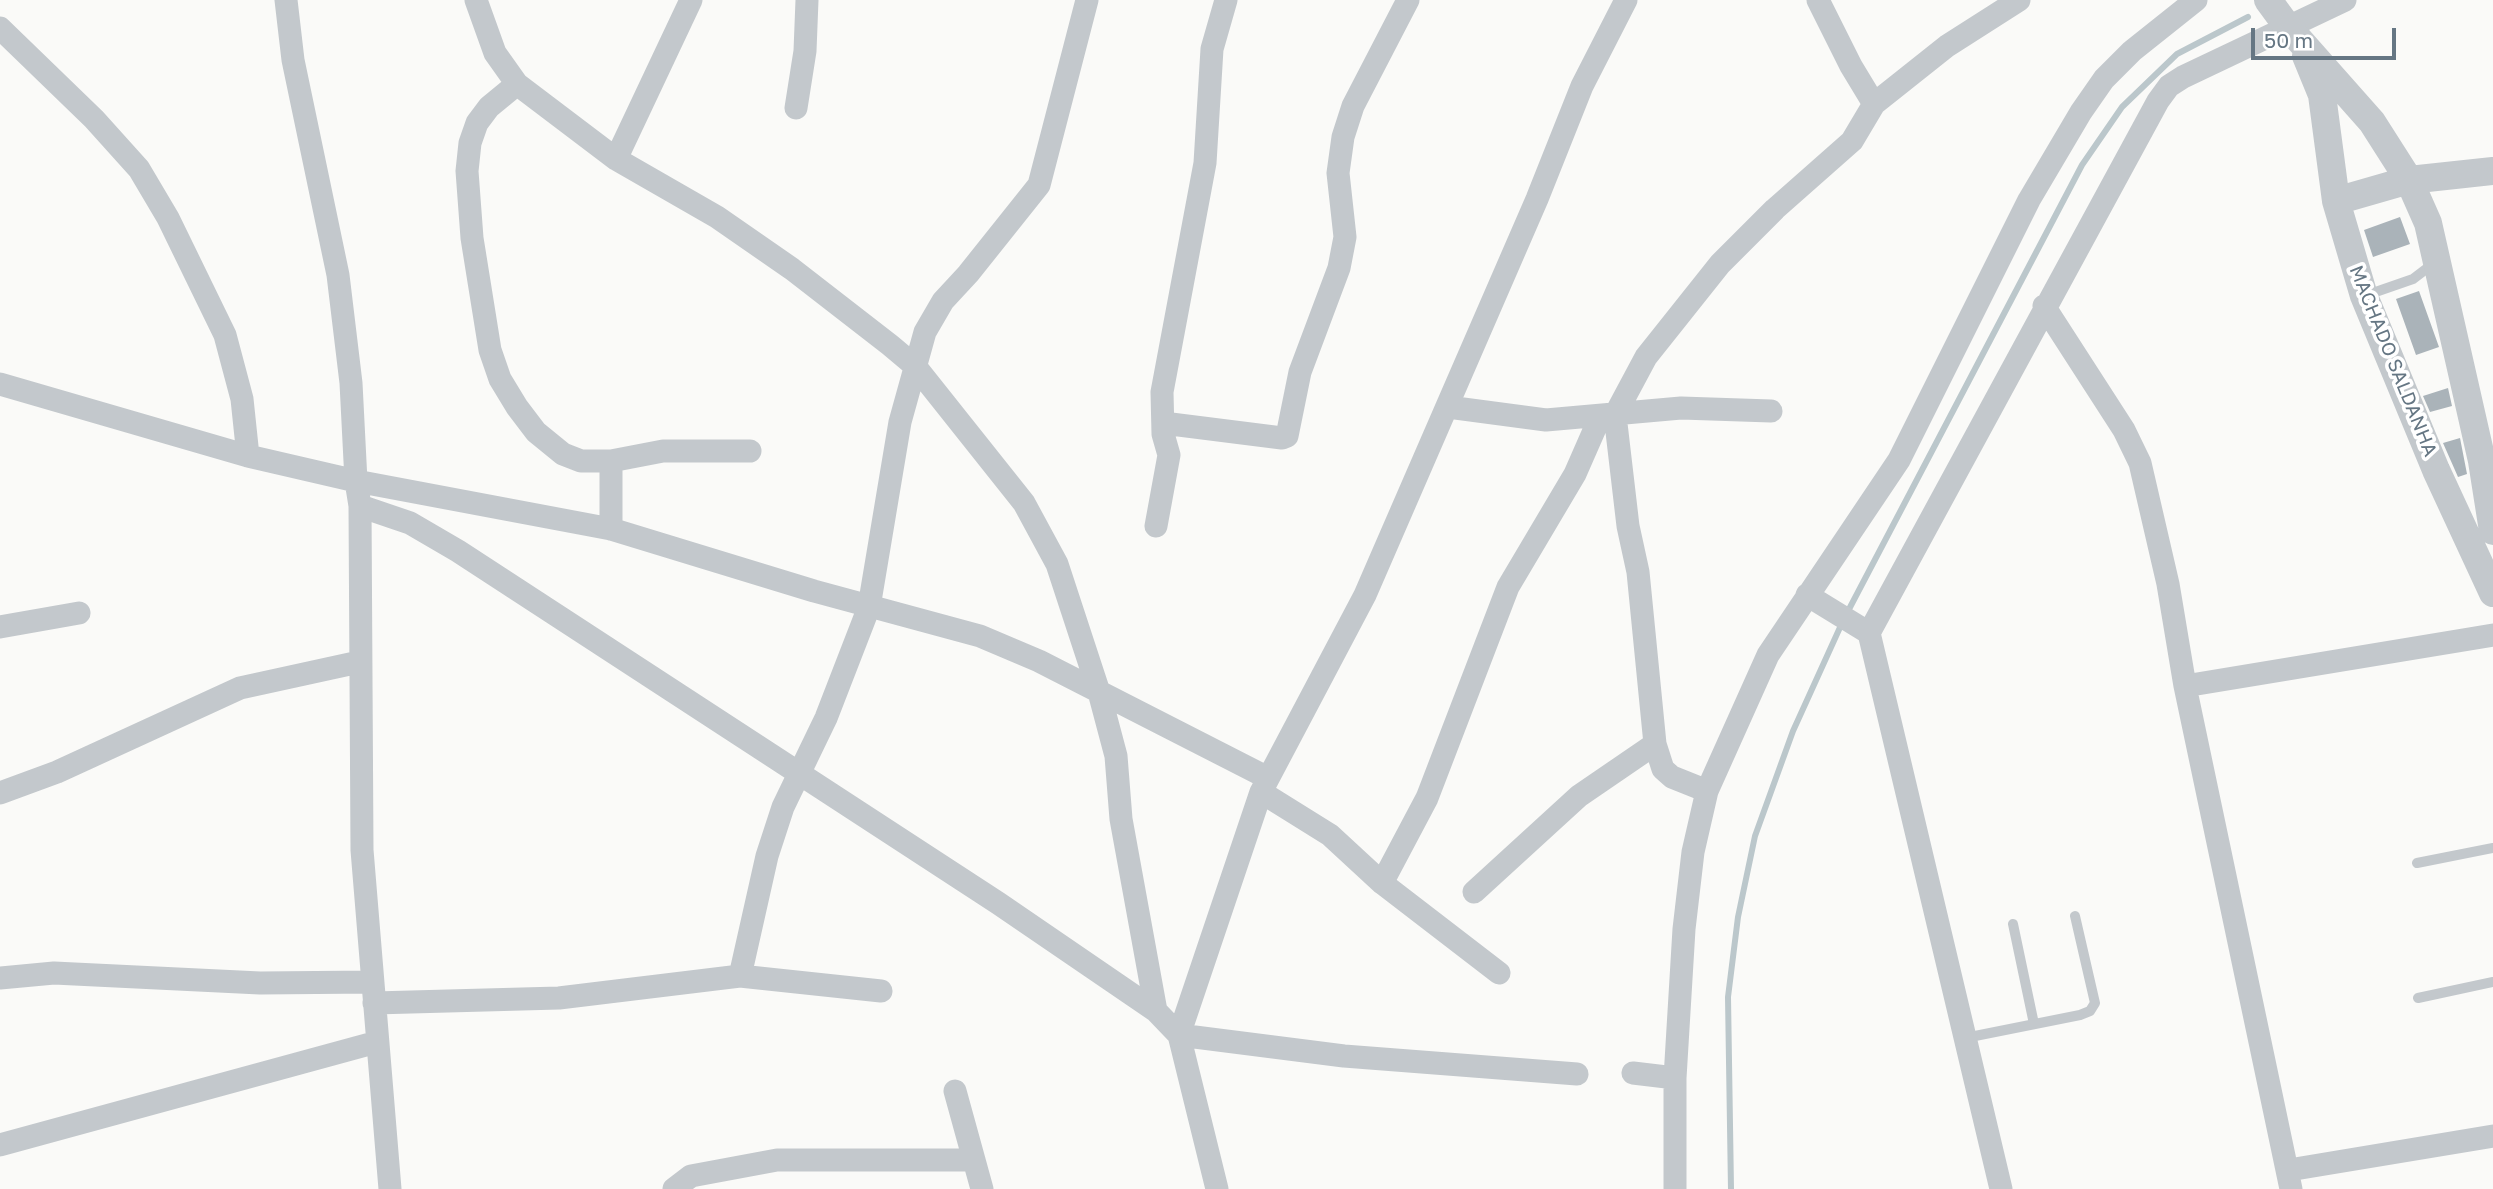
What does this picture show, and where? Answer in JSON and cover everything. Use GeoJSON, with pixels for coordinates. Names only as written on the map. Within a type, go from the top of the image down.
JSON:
{"type":"FeatureCollection","features":[{"type":"Feature","properties":{"kind":"street"},"geometry":{"type":"LineString","coordinates":[[286,0],[293,60],[338,275],[351,383],[356,481],[360,506],[362,850],[390,1189]]}},
{"type":"Feature","properties":{"kind":"street"},"geometry":{"type":"LineString","coordinates":[[476,0],[495,53],[517,85],[616,159],[717,217],[782,262],[915,366],[1024,503],[1057,564],[1099,692],[1116,756],[1121,818],[1156,1011]]}},
{"type":"Feature","properties":{"kind":"street"},"geometry":{"type":"LineString","coordinates":[[616,159],[691,0]]}},
{"type":"Feature","properties":{"kind":"street"},"geometry":{"type":"LineString","coordinates":[[796,108],[805,51],[807,0]]}},
{"type":"Feature","properties":{"kind":"street"},"geometry":{"type":"LineString","coordinates":[[740,976],[767,856],[783,807],[851,660],[869,607],[900,422],[925,331],[943,301],[1039,185],[1087,0]]}},
{"type":"Feature","properties":{"kind":"street"},"geometry":{"type":"LineString","coordinates":[[1156,526],[1169,455],[1163,423],[1162,392],[1205,163],[1212,49],[1226,0]]}},
{"type":"Feature","properties":{"kind":"street"},"geometry":{"type":"LineString","coordinates":[[1163,423],[1282,438],[1287,436],[1300,372],[1339,268],[1343,247],[1344,214],[1338,173],[1343,137],[1353,106],[1408,0]]}},
{"type":"Feature","properties":{"kind":"street"},"geometry":{"type":"LineString","coordinates":[[1179,1035],[1265,785],[1365,595],[1448,407],[1582,86],[1626,0]]}},
{"type":"Feature","properties":{"kind":"street"},"geometry":{"type":"LineString","coordinates":[[1818,0],[1851,66],[1874,104]]}},
{"type":"Feature","properties":{"kind":"street"},"geometry":{"type":"LineString","coordinates":[[1382,883],[1427,798],[1508,587],[1607,416],[1646,356],[1720,264],[1775,209],[1852,141],[1874,104],[1947,46],[2019,0]]}},
{"type":"Feature","properties":{"kind":"street"},"geometry":{"type":"LineString","coordinates":[[1675,1189],[1675,1079],[1684,929],[1693,852],[1707,791],[1768,655],[1899,460],[2029,200],[2081,112],[2104,79],[2132,51],[2196,0]]}},
{"type":"Feature","properties":{"kind":"street"},"geometry":{"type":"LineString","coordinates":[[2268,0],[2293,33],[2372,122],[2409,180],[2428,223],[2488,460],[2493,530],[2465,534]]}},
{"type":"Feature","properties":{"kind":"street"},"geometry":{"type":"LineString","coordinates":[[2001,1189],[1869,633],[2044,306],[2158,101],[2169,86],[2293,33],[2345,0]]}},
{"type":"Feature","properties":{"kind":"street"},"geometry":{"type":"LineString","coordinates":[[0,29],[94,119],[139,169],[168,218],[226,335],[242,399],[248,456]]}},
{"type":"Feature","properties":{"kind":"street","name":"MACHADO SALDANHA"},"geometry":{"type":"LineString","coordinates":[[2293,33],[2322,95],[2336,201],[2364,296],[2465,534],[2493,593]]}},
{"type":"Feature","properties":{"kind":"street"},"geometry":{"type":"LineString","coordinates":[[517,85],[477,123],[470,143],[467,171],[472,237],[490,350],[500,379],[536,432],[581,461],[611,461],[663,451],[750,451]]}},
{"type":"Feature","properties":{"kind":"street"},"geometry":{"type":"LineString","coordinates":[[2336,201],[2409,180],[2493,172]]}},
{"type":"Feature","properties":{"kind":"street"},"geometry":{"type":"LineString","coordinates":[[2044,306],[2124,430],[2140,463],[2168,584],[2185,686],[2290,1180],[2493,1136]]}},
{"type":"Feature","properties":{"kind":"street"},"geometry":{"type":"LineString","coordinates":[[0,384],[248,456],[356,481],[611,529],[869,607],[980,636],[1099,692],[1265,785],[1331,835],[1382,883],[1499,973]]}},
{"type":"Feature","properties":{"kind":"street"},"geometry":{"type":"LineString","coordinates":[[1448,407],[1546,420],[1681,408],[1771,411]]}},
{"type":"Feature","properties":{"kind":"street"},"geometry":{"type":"LineString","coordinates":[[1607,416],[1638,572],[1655,744],[1663,769],[1672,777],[1707,791]]}},
{"type":"Feature","properties":{"kind":"street"},"geometry":{"type":"LineString","coordinates":[[611,461],[611,529]]}},
{"type":"Feature","properties":{"kind":"street"},"geometry":{"type":"LineString","coordinates":[[360,506],[410,523],[458,551],[800,773],[1156,1011],[1179,1035],[1217,1189]]}},
{"type":"Feature","properties":{"kind":"street"},"geometry":{"type":"LineString","coordinates":[[1807,595],[1869,633]]}},
{"type":"Feature","properties":{"kind":"street"},"geometry":{"type":"LineString","coordinates":[[0,627],[79,613]]}},
{"type":"Feature","properties":{"kind":"street"},"geometry":{"type":"LineString","coordinates":[[2185,686],[2493,635]]}},
{"type":"Feature","properties":{"kind":"street"},"geometry":{"type":"LineString","coordinates":[[0,793],[57,772],[240,688],[359,662]]}},
{"type":"Feature","properties":{"kind":"street"},"geometry":{"type":"LineString","coordinates":[[1474,892],[1579,796],[1655,744]]}},
{"type":"Feature","properties":{"kind":"street"},"geometry":{"type":"LineString","coordinates":[[0,978],[54,972],[373,992],[559,998],[740,976],[881,991]]}},
{"type":"Feature","properties":{"kind":"street"},"geometry":{"type":"LineString","coordinates":[[1179,1035],[1344,1056],[1577,1074]]}},
{"type":"Feature","properties":{"kind":"street"},"geometry":{"type":"LineString","coordinates":[[0,1145],[377,1042]]}},
{"type":"Feature","properties":{"kind":"street"},"geometry":{"type":"LineString","coordinates":[[1633,1073],[1675,1079]]}},
{"type":"Feature","properties":{"kind":"street"},"geometry":{"type":"LineString","coordinates":[[954,1091],[982,1189]]}},
{"type":"Feature","properties":{"kind":"street"},"geometry":{"type":"LineString","coordinates":[[674,1189],[691,1176],[777,1160],[974,1160]]}},
{"type":"Feature","properties":{"kind":"lane"},"geometry":{"type":"LineString","coordinates":[[2364,296],[2413,279],[2439,260]]}},
{"type":"Feature","properties":{"kind":"lane"},"geometry":{"type":"LineString","coordinates":[[2417,863],[2493,848]]}},
{"type":"Feature","properties":{"kind":"lane"},"geometry":{"type":"LineString","coordinates":[[1965,1038],[2090,1011],[2095,1003],[2075,916]]}},
{"type":"Feature","properties":{"kind":"lane"},"geometry":{"type":"LineString","coordinates":[[2013,924],[2034,1024]]}},
{"type":"Feature","properties":{"kind":"lane"},"geometry":{"type":"LineString","coordinates":[[2418,998],[2493,982]]}},
{"type":"Feature","properties":{"kind":"building"},"geometry":{"type":"Polygon","coordinates":[[[2400,217],[2410,244],[2373,257],[2364,230],[2400,217]]]}},
{"type":"Feature","properties":{"kind":"building"},"geometry":{"type":"Polygon","coordinates":[[[2419,291],[2439,347],[2416,355],[2396,299],[2419,291]]]}},
{"type":"Feature","properties":{"kind":"building"},"geometry":{"type":"Polygon","coordinates":[[[2448,388],[2452,406],[2430,412],[2423,396],[2448,388]]]}},
{"type":"Feature","properties":{"kind":"building"},"geometry":{"type":"Polygon","coordinates":[[[2460,438],[2467,474],[2458,477],[2443,443],[2460,438]]]}},
{"type":"Feature","properties":{"kind":"waterway"},"geometry":{"type":"LineString","coordinates":[[1847,613],[2082,165],[2122,107],[2177,54],[2248,17]]}},
{"type":"Feature","properties":{"kind":"waterway"},"geometry":{"type":"LineString","coordinates":[[1731,1189],[1728,997],[1738,917],[1755,836],[1793,731],[1842,623]]}}]}
